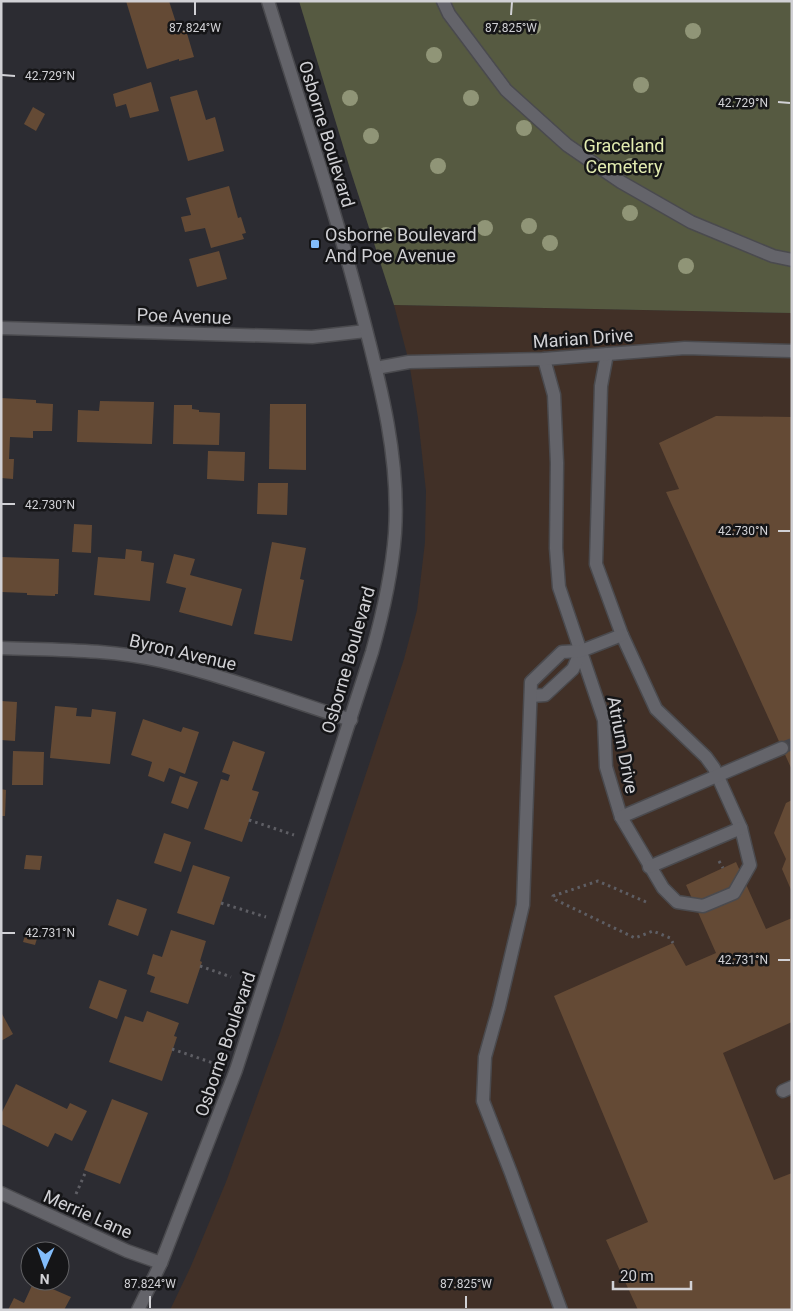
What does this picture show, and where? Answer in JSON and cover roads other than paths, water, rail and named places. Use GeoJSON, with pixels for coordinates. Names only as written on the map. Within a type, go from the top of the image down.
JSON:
{"type":"FeatureCollection","features":[{"type":"Feature","properties":{"kind":"street","name":"Osborne Boulevard"},"geometry":{"type":"LineString","coordinates":[[138,1310],[162,1263],[236,1070],[383,613],[395,532],[394,471],[390,438],[376,368],[346,255],[268,1]]}},
{"type":"Feature","properties":{"kind":"street"},"geometry":{"type":"LineString","coordinates":[[443,1],[449,14],[506,90],[567,144],[621,182],[691,222],[773,256],[792,260]]}},
{"type":"Feature","properties":{"kind":"street","name":"Poe Avenue"},"geometry":{"type":"LineString","coordinates":[[1,328],[312,337],[366,330]]}},
{"type":"Feature","properties":{"kind":"street","name":"Marian Drive"},"geometry":{"type":"LineString","coordinates":[[376,368],[409,362],[544,359],[685,348],[792,351]]}},
{"type":"Feature","properties":{"kind":"street","name":"Atrium Drive"},"geometry":{"type":"LineString","coordinates":[[544,359],[554,395],[557,463],[556,548],[559,587],[604,720],[606,767],[621,817],[663,888],[677,902],[702,906],[734,894],[750,865],[741,828],[718,776],[706,757],[656,709],[622,635],[596,564],[600,386],[607,354]]}},
{"type":"Feature","properties":{"kind":"street"},"geometry":{"type":"LineString","coordinates":[[561,1310],[483,1101],[485,1057],[499,1007],[523,904],[531,682],[562,652],[581,651],[622,635]]}},
{"type":"Feature","properties":{"kind":"street","name":"Byron Avenue"},"geometry":{"type":"LineString","coordinates":[[1,648],[110,653],[160,661],[225,679],[350,720]]}},
{"type":"Feature","properties":{"kind":"street"},"geometry":{"type":"LineString","coordinates":[[531,696],[546,695],[573,669],[581,651]]}},
{"type":"Feature","properties":{"kind":"street"},"geometry":{"type":"LineString","coordinates":[[621,817],[782,748]]}},
{"type":"Feature","properties":{"kind":"street"},"geometry":{"type":"LineString","coordinates":[[650,867],[741,828]]}},
{"type":"Feature","properties":{"kind":"street","name":"Merrie Lane"},"geometry":{"type":"LineString","coordinates":[[1,1193],[126,1251],[162,1263]]}},
{"type":"Feature","properties":{"kind":"tunnel"},"geometry":{"type":"LineString","coordinates":[[782,748],[792,744]]}},
{"type":"Feature","properties":{"kind":"place","name":"Osborne Boulevard And Poe Avenue"},"geometry":{"type":"Point","coordinates":[315,244]}},
{"type":"Feature","properties":{"kind":"park label","name":"Graceland Cemetery"},"geometry":{"type":"Point","coordinates":[624,155]}}]}
